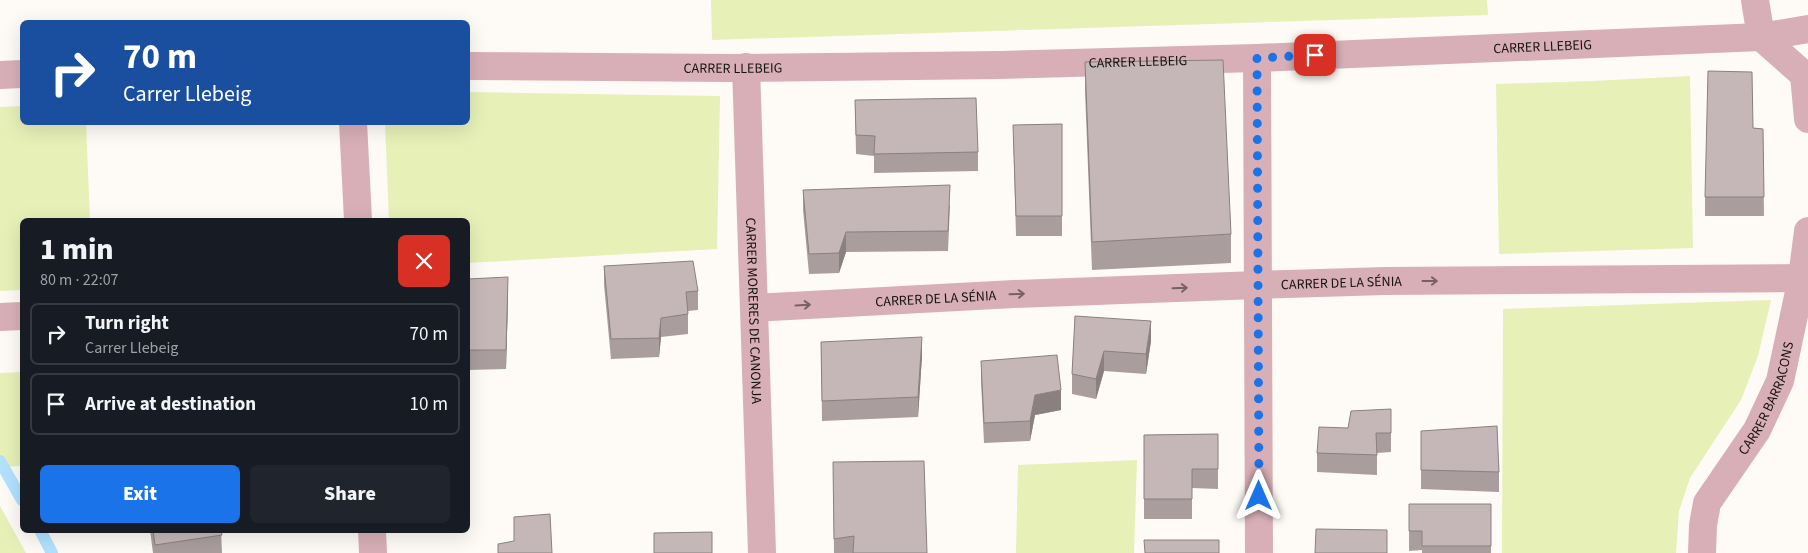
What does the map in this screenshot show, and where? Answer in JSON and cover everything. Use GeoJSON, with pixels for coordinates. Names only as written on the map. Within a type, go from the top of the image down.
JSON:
{"type":"FeatureCollection","features":[{"type":"Feature","properties":{"kind":"street"},"geometry":{"type":"LineString","coordinates":[[1755,0],[1761,37],[1804,76],[1808,118]]}},
{"type":"Feature","properties":{"kind":"street","name":"CARRER LLEBEIG"},"geometry":{"type":"LineString","coordinates":[[470,66],[746,67],[1001,65],[1257,58],[1761,37],[1808,29]]}},
{"type":"Feature","properties":{"kind":"street"},"geometry":{"type":"LineString","coordinates":[[1257,58],[1259,553]]}},
{"type":"Feature","properties":{"kind":"street","name":"CARRER MORERES DE CANONJA"},"geometry":{"type":"LineString","coordinates":[[746,67],[762,553]]}},
{"type":"Feature","properties":{"kind":"street"},"geometry":{"type":"LineString","coordinates":[[0,75],[20,74]]}},
{"type":"Feature","properties":{"kind":"street"},"geometry":{"type":"LineString","coordinates":[[353,125],[358,218]]}},
{"type":"Feature","properties":{"kind":"street","name":"CARRER BARRACONS"},"geometry":{"type":"LineString","coordinates":[[1702,553],[1703,525],[1707,503],[1757,430],[1780,381],[1805,278],[1808,231]]}},
{"type":"Feature","properties":{"kind":"street","name":"CARRER DE LA SÉNIA"},"geometry":{"type":"LineString","coordinates":[[754,308],[1014,294],[1385,281],[1805,278]]}},
{"type":"Feature","properties":{"kind":"street"},"geometry":{"type":"LineString","coordinates":[[0,317],[20,316]]}},
{"type":"Feature","properties":{"kind":"street"},"geometry":{"type":"LineString","coordinates":[[372,533],[373,553]]}},
{"type":"Feature","properties":{"kind":"green space"},"geometry":{"type":"Polygon","coordinates":[[[711,0],[1487,0],[1488,15],[712,40],[711,0]]]}},
{"type":"Feature","properties":{"kind":"green space"},"geometry":{"type":"Polygon","coordinates":[[[1690,76],[1693,248],[1499,254],[1496,84],[1690,76]]]}},
{"type":"Feature","properties":{"kind":"green space"},"geometry":{"type":"Polygon","coordinates":[[[470,92],[720,96],[717,249],[470,263],[470,218],[389,218],[385,125],[470,125],[470,92]]]}},
{"type":"Feature","properties":{"kind":"green space"},"geometry":{"type":"Polygon","coordinates":[[[20,106],[20,125],[86,125],[90,218],[20,218],[20,290],[0,291],[0,107],[20,106]]]}},
{"type":"Feature","properties":{"kind":"green space"},"geometry":{"type":"Polygon","coordinates":[[[1771,300],[1758,356],[1741,400],[1690,478],[1679,511],[1676,553],[1502,553],[1503,309],[1771,300]]]}},
{"type":"Feature","properties":{"kind":"green space"},"geometry":{"type":"Polygon","coordinates":[[[20,372],[20,466],[0,467],[0,373],[20,372]]]}},
{"type":"Feature","properties":{"kind":"green space"},"geometry":{"type":"Polygon","coordinates":[[[1137,460],[1134,553],[1016,553],[1018,465],[1137,460]]]}},
{"type":"Feature","properties":{"kind":"green space"},"geometry":{"type":"Polygon","coordinates":[[[0,506],[26,553],[0,553],[0,506]]]}},
{"type":"Feature","properties":{"kind":"building"},"geometry":{"type":"Polygon","coordinates":[[[1223,60],[1231,234],[1092,242],[1085,62],[1223,60]]]}},
{"type":"Feature","properties":{"kind":"building"},"geometry":{"type":"Polygon","coordinates":[[[1708,71],[1752,72],[1753,128],[1763,129],[1764,197],[1705,197],[1708,71]]]}},
{"type":"Feature","properties":{"kind":"building"},"geometry":{"type":"Polygon","coordinates":[[[976,98],[978,152],[874,154],[875,136],[856,135],[855,100],[976,98]]]}},
{"type":"Feature","properties":{"kind":"building"},"geometry":{"type":"Polygon","coordinates":[[[1062,124],[1062,216],[1016,216],[1013,125],[1062,124]]]}},
{"type":"Feature","properties":{"kind":"building"},"geometry":{"type":"Polygon","coordinates":[[[950,185],[948,231],[846,232],[839,253],[809,254],[803,190],[950,185]]]}},
{"type":"Feature","properties":{"kind":"building"},"geometry":{"type":"Polygon","coordinates":[[[693,261],[698,291],[686,292],[688,314],[661,318],[659,338],[611,339],[604,266],[693,261]]]}},
{"type":"Feature","properties":{"kind":"building"},"geometry":{"type":"Polygon","coordinates":[[[508,277],[506,350],[470,350],[470,279],[508,277]]]}},
{"type":"Feature","properties":{"kind":"building"},"geometry":{"type":"Polygon","coordinates":[[[1075,316],[1151,321],[1146,354],[1104,351],[1096,379],[1072,374],[1075,316]]]}},
{"type":"Feature","properties":{"kind":"building"},"geometry":{"type":"Polygon","coordinates":[[[922,337],[918,397],[822,401],[821,342],[922,337]]]}},
{"type":"Feature","properties":{"kind":"building"},"geometry":{"type":"Polygon","coordinates":[[[1057,355],[1061,390],[1035,395],[1030,421],[984,423],[981,361],[1057,355]]]}},
{"type":"Feature","properties":{"kind":"building"},"geometry":{"type":"Polygon","coordinates":[[[1391,409],[1391,433],[1376,433],[1377,455],[1317,453],[1319,427],[1348,428],[1351,411],[1391,409]]]}},
{"type":"Feature","properties":{"kind":"building"},"geometry":{"type":"Polygon","coordinates":[[[1497,426],[1499,472],[1421,470],[1421,431],[1497,426]]]}},
{"type":"Feature","properties":{"kind":"building"},"geometry":{"type":"Polygon","coordinates":[[[1218,434],[1218,469],[1192,469],[1192,499],[1144,499],[1144,435],[1218,434]]]}},
{"type":"Feature","properties":{"kind":"building"},"geometry":{"type":"Polygon","coordinates":[[[924,461],[927,553],[853,553],[854,536],[834,539],[833,462],[924,461]]]}},
{"type":"Feature","properties":{"kind":"building"},"geometry":{"type":"Polygon","coordinates":[[[1409,504],[1491,504],[1491,546],[1422,546],[1422,531],[1409,531],[1409,504]]]}},
{"type":"Feature","properties":{"kind":"building"},"geometry":{"type":"Polygon","coordinates":[[[550,514],[552,553],[498,553],[498,544],[514,541],[514,517],[550,514]]]}},
{"type":"Feature","properties":{"kind":"building"},"geometry":{"type":"Polygon","coordinates":[[[1316,529],[1387,530],[1387,553],[1315,553],[1316,529]]]}},
{"type":"Feature","properties":{"kind":"building"},"geometry":{"type":"Polygon","coordinates":[[[712,532],[712,553],[654,553],[654,533],[712,532]]]}},
{"type":"Feature","properties":{"kind":"building"},"geometry":{"type":"Polygon","coordinates":[[[153,533],[222,533],[222,535],[155,545],[153,533]]]}},
{"type":"Feature","properties":{"kind":"building"},"geometry":{"type":"Polygon","coordinates":[[[1144,540],[1219,540],[1219,553],[1145,553],[1144,540]]]}},
{"type":"Feature","properties":{"kind":"waterway"},"geometry":{"type":"LineString","coordinates":[[0,461],[20,496]]}},
{"type":"Feature","properties":{"kind":"waterway"},"geometry":{"type":"LineString","coordinates":[[42,533],[52,553]]}},
{"type":"Feature","properties":{"kind":"route"},"geometry":{"type":"LineString","coordinates":[[1259,496],[1257,58],[1315,55]]}}]}
